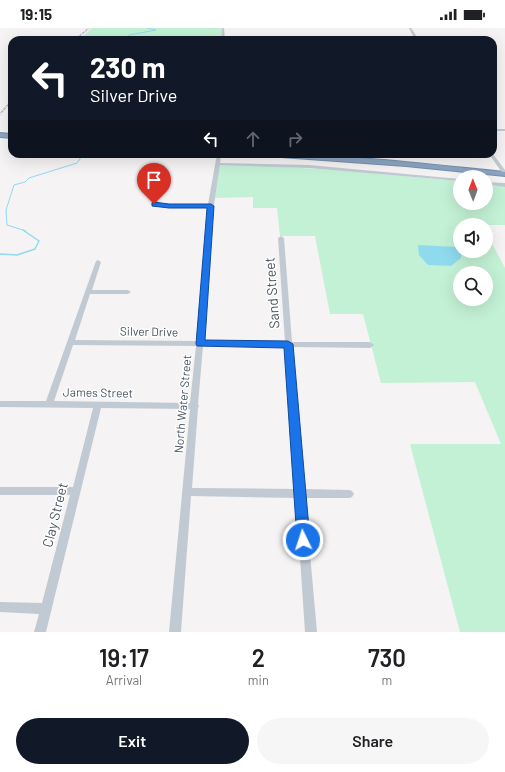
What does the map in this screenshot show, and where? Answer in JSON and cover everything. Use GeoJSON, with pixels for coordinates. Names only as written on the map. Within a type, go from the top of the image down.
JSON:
{"type":"FeatureCollection","features":[{"type":"Feature","properties":{"kind":"highway"},"geometry":{"type":"LineString","coordinates":[[320,158],[505,173]]}},
{"type":"Feature","properties":{"kind":"street","name":"North Water Street"},"geometry":{"type":"LineString","coordinates":[[175,632],[211,206],[219,158]]}},
{"type":"Feature","properties":{"kind":"street"},"geometry":{"type":"LineString","coordinates":[[494,158],[505,173]]}},
{"type":"Feature","properties":{"kind":"street"},"geometry":{"type":"LineString","coordinates":[[496,161],[505,161]]}},
{"type":"Feature","properties":{"kind":"street"},"geometry":{"type":"LineString","coordinates":[[218,164],[305,167],[453,179]]}},
{"type":"Feature","properties":{"kind":"street"},"geometry":{"type":"LineString","coordinates":[[163,171],[154,204],[169,206],[211,206]]}},
{"type":"Feature","properties":{"kind":"street"},"geometry":{"type":"LineString","coordinates":[[493,184],[505,185]]}},
{"type":"Feature","properties":{"kind":"street","name":"Sand Street"},"geometry":{"type":"LineString","coordinates":[[281,238],[311,632]]}},
{"type":"Feature","properties":{"kind":"street"},"geometry":{"type":"LineString","coordinates":[[49,404],[98,262]]}},
{"type":"Feature","properties":{"kind":"street"},"geometry":{"type":"LineString","coordinates":[[88,292],[128,292]]}},
{"type":"Feature","properties":{"kind":"street","name":"Silver Drive"},"geometry":{"type":"LineString","coordinates":[[71,342],[370,345]]}},
{"type":"Feature","properties":{"kind":"street","name":"James Street"},"geometry":{"type":"LineString","coordinates":[[0,404],[195,406]]}},
{"type":"Feature","properties":{"kind":"street","name":"Clay Street"},"geometry":{"type":"LineString","coordinates":[[40,632],[98,405]]}},
{"type":"Feature","properties":{"kind":"street"},"geometry":{"type":"LineString","coordinates":[[0,491],[76,492]]}},
{"type":"Feature","properties":{"kind":"street"},"geometry":{"type":"LineString","coordinates":[[188,492],[349,494]]}},
{"type":"Feature","properties":{"kind":"street"},"geometry":{"type":"LineString","coordinates":[[0,607],[46,609]]}},
{"type":"Feature","properties":{"kind":"green space"},"geometry":{"type":"Polygon","coordinates":[[[92,28],[222,28],[221,36],[83,36],[92,28]]]}},
{"type":"Feature","properties":{"kind":"green space"},"geometry":{"type":"Polygon","coordinates":[[[236,164],[334,170],[453,180],[453,210],[493,210],[493,184],[505,186],[505,225],[493,225],[493,218],[453,218],[453,258],[493,258],[493,245],[505,268],[505,632],[460,632],[410,444],[501,444],[475,382],[381,383],[363,314],[330,314],[315,236],[280,236],[277,208],[253,208],[253,197],[215,198],[220,165],[236,164]]]}},
{"type":"Feature","properties":{"kind":"water"},"geometry":{"type":"Polygon","coordinates":[[[418,245],[453,247],[453,258],[461,258],[451,266],[428,265],[419,255],[418,245]]]}},
{"type":"Feature","properties":{"kind":"waterway"},"geometry":{"type":"LineString","coordinates":[[129,36],[156,30],[147,28]]}},
{"type":"Feature","properties":{"kind":"waterway"},"geometry":{"type":"LineString","coordinates":[[23,230],[7,225],[6,210],[14,185],[25,182],[29,178],[77,163],[80,158]]}},
{"type":"Feature","properties":{"kind":"waterway"},"geometry":{"type":"LineString","coordinates":[[0,254],[17,255],[35,249],[39,241],[23,230]]}},
{"type":"Feature","properties":{"kind":"railway"},"geometry":{"type":"LineString","coordinates":[[80,36],[89,28]]}},
{"type":"Feature","properties":{"kind":"railway"},"geometry":{"type":"LineString","coordinates":[[0,114],[8,105]]}},
{"type":"Feature","properties":{"kind":"route"},"geometry":{"type":"LineString","coordinates":[[154,204],[169,206],[211,206],[200,344],[288,344],[303,540]]}}]}
